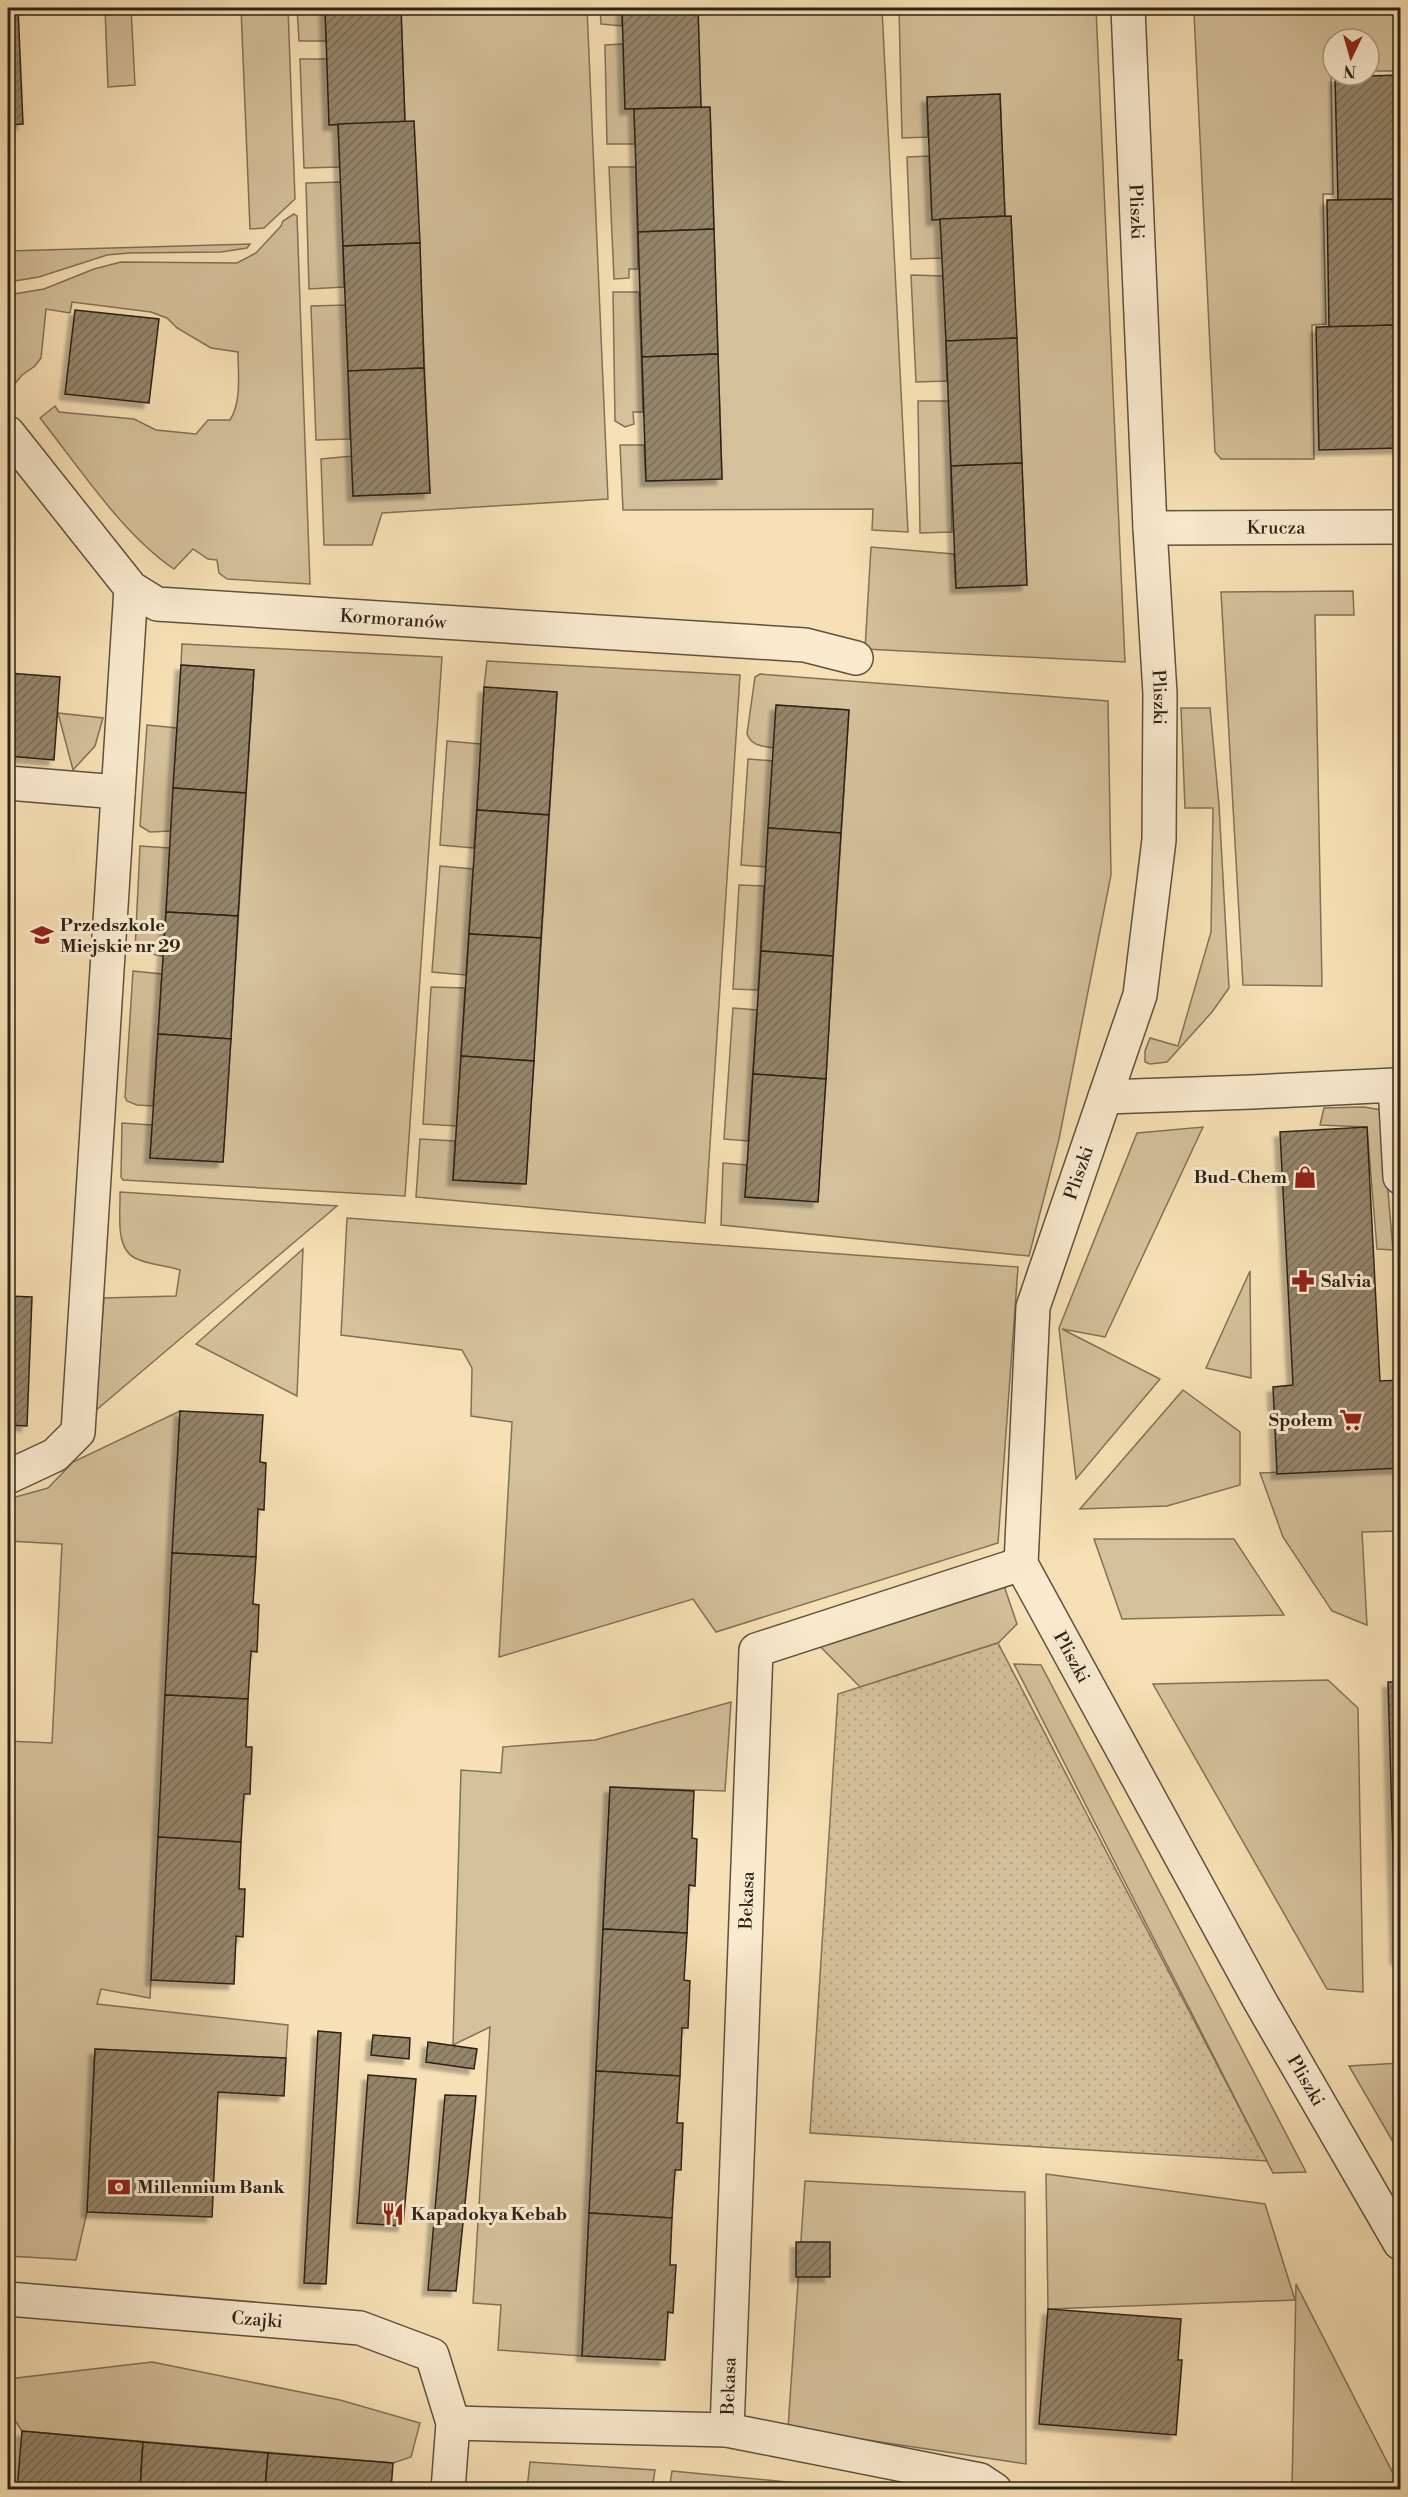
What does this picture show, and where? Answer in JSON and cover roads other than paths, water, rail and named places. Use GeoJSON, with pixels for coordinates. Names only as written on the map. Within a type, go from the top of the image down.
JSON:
{"type":"FeatureCollection","features":[{"type":"Feature","properties":{"kind":"street","name":"Pliszki"},"geometry":{"type":"LineString","coordinates":[[1128,8],[1150,528],[1160,694],[1159,840],[1140,995],[1033,1307],[1021,1564],[1260,2001],[1401,2243]]}},
{"type":"Feature","properties":{"kind":"street","name":"Kormoranów"},"geometry":{"type":"LineString","coordinates":[[8,433],[131,588],[157,604],[805,645],[856,658]]}},
{"type":"Feature","properties":{"kind":"street","name":"Krucza"},"geometry":{"type":"LineString","coordinates":[[1150,528],[1401,527]]}},
{"type":"Feature","properties":{"kind":"street"},"geometry":{"type":"LineString","coordinates":[[8,1477],[55,1455],[78,1432],[131,588]]}},
{"type":"Feature","properties":{"kind":"street"},"geometry":{"type":"LineString","coordinates":[[8,783],[118,792]]}},
{"type":"Feature","properties":{"kind":"street"},"geometry":{"type":"LineString","coordinates":[[1106,1097],[1395,1084],[1401,1177]]}},
{"type":"Feature","properties":{"kind":"street","name":"Bekasa"},"geometry":{"type":"LineString","coordinates":[[727,2430],[756,1650],[1021,1564]]}},
{"type":"Feature","properties":{"kind":"street","name":"Czajki"},"geometry":{"type":"LineString","coordinates":[[8,2299],[360,2328],[432,2355],[453,2423]]}},
{"type":"Feature","properties":{"kind":"street"},"geometry":{"type":"LineString","coordinates":[[448,2490],[453,2423]]}},
{"type":"Feature","properties":{"kind":"street","name":"Bekasa"},"geometry":{"type":"LineString","coordinates":[[453,2423],[727,2430],[980,2480],[995,2490]]}},
{"type":"Feature","properties":{"kind":"place","name":"Przedszkole Miejskie nr 29"},"geometry":{"type":"Point","coordinates":[42,935]}},
{"type":"Feature","properties":{"kind":"place","name":"Bud-Chem"},"geometry":{"type":"Point","coordinates":[1305,1177]}},
{"type":"Feature","properties":{"kind":"place","name":"Salvia"},"geometry":{"type":"Point","coordinates":[1303,1281]}},
{"type":"Feature","properties":{"kind":"place","name":"Społem"},"geometry":{"type":"Point","coordinates":[1351,1420]}},
{"type":"Feature","properties":{"kind":"place","name":"Millennium Bank"},"geometry":{"type":"Point","coordinates":[119,2187]}},
{"type":"Feature","properties":{"kind":"place","name":"Kapadokya Kebab"},"geometry":{"type":"Point","coordinates":[393,2214]}}]}
